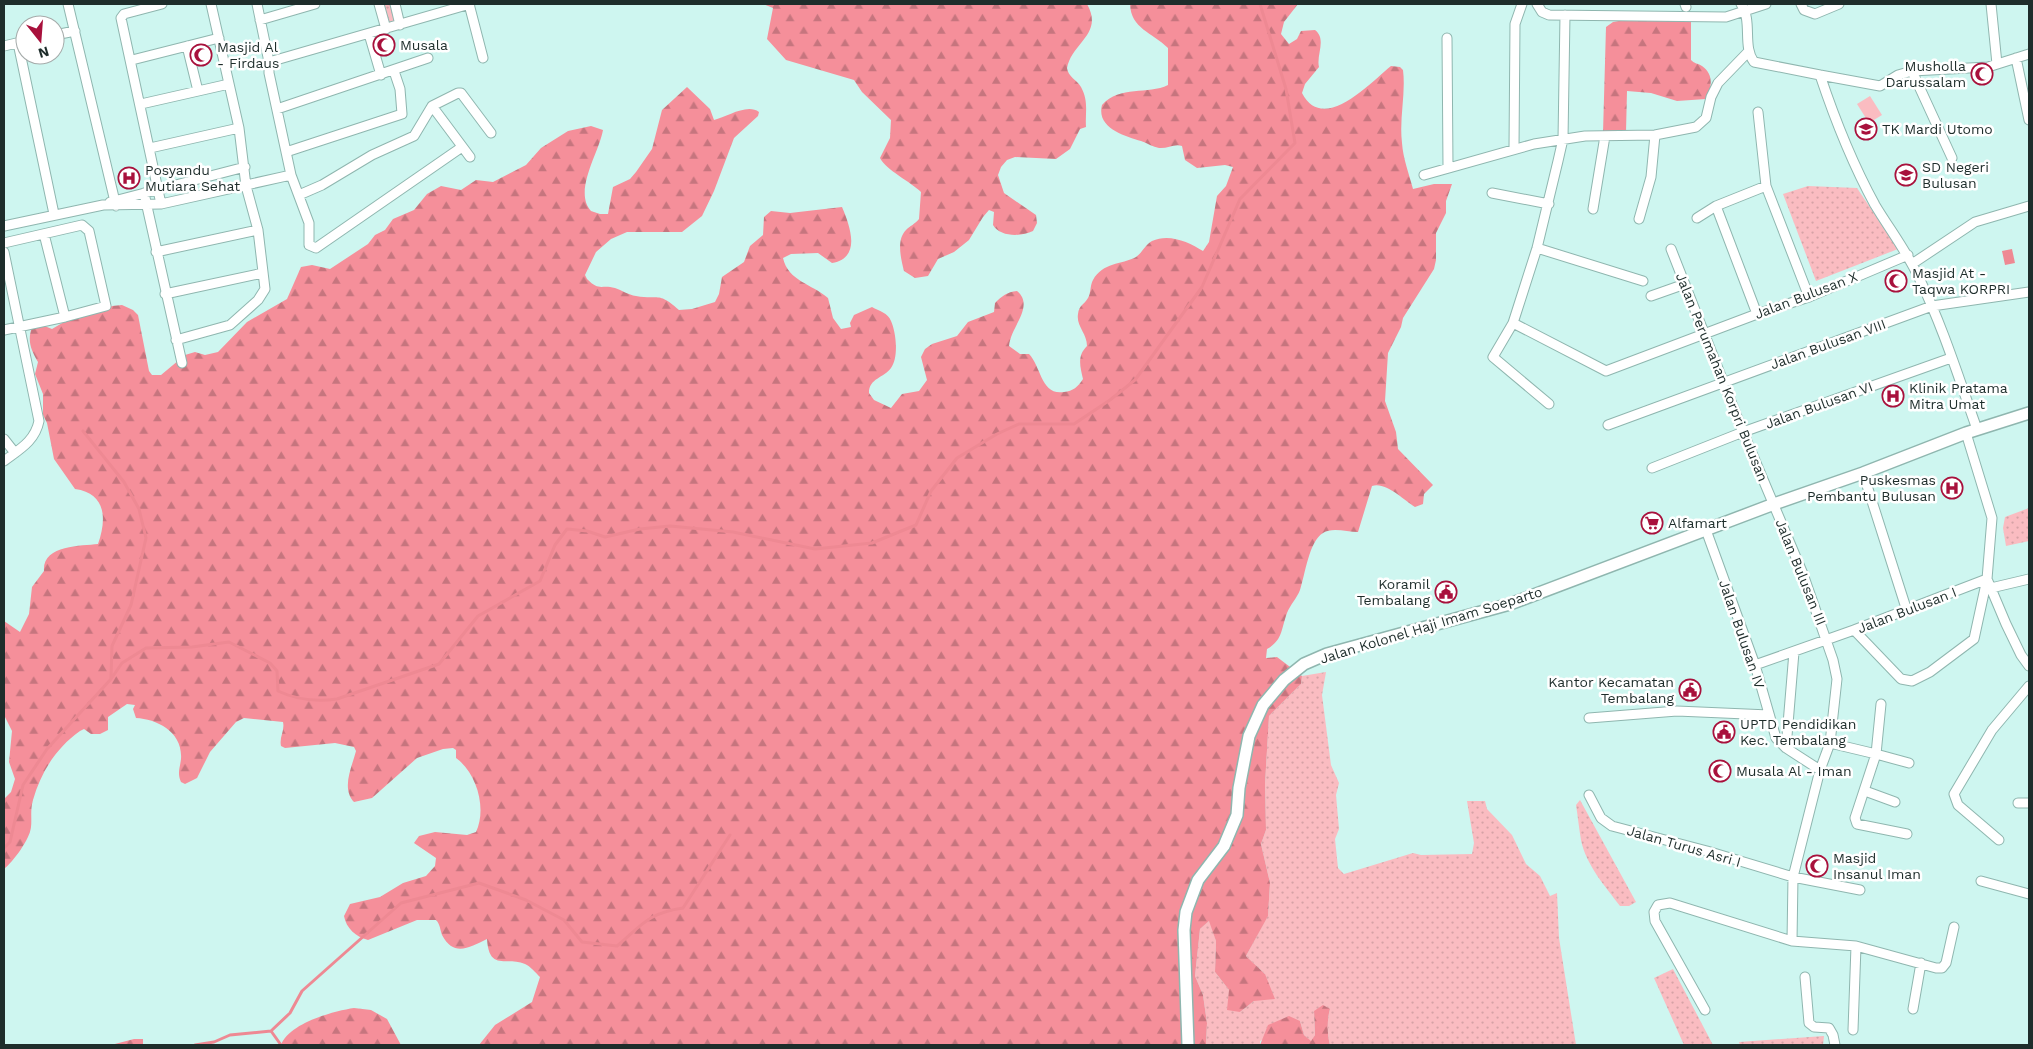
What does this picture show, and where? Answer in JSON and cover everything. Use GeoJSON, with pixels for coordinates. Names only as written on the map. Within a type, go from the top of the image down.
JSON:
{"type":"FeatureCollection","features":[{"type":"Feature","properties":{"kind":"main road","name":"Jalan Kolonel Haji Imam Soeparto"},"geometry":{"type":"LineString","coordinates":[[1188,1045],[1183,944],[1186,912],[1198,880],[1224,846],[1237,815],[1238,788],[1249,736],[1263,705],[1284,680],[1304,664],[1327,654],[1510,604],[1971,431],[2029,413]]}},
{"type":"Feature","properties":{"kind":"street"},"geometry":{"type":"LineString","coordinates":[[68,4],[115,203]]}},
{"type":"Feature","properties":{"kind":"street"},"geometry":{"type":"LineString","coordinates":[[161,204],[122,18],[124,14],[162,4]]}},
{"type":"Feature","properties":{"kind":"street"},"geometry":{"type":"LineString","coordinates":[[176,340],[230,325],[262,295],[264,289],[264,273],[258,230],[246,186],[246,167],[239,128],[211,4]]}},
{"type":"Feature","properties":{"kind":"street"},"geometry":{"type":"LineString","coordinates":[[257,4],[269,62],[269,73],[290,170],[309,223],[310,245],[316,248],[462,146]]}},
{"type":"Feature","properties":{"kind":"street"},"geometry":{"type":"LineString","coordinates":[[260,20],[315,4]]}},
{"type":"Feature","properties":{"kind":"street"},"geometry":{"type":"LineString","coordinates":[[380,4],[386,29]]}},
{"type":"Feature","properties":{"kind":"street"},"geometry":{"type":"LineString","coordinates":[[395,4],[400,25]]}},
{"type":"Feature","properties":{"kind":"street"},"geometry":{"type":"LineString","coordinates":[[269,62],[470,4],[483,58]]}},
{"type":"Feature","properties":{"kind":"street"},"geometry":{"type":"LineString","coordinates":[[1514,148],[1515,24],[1522,4]]}},
{"type":"Feature","properties":{"kind":"street"},"geometry":{"type":"LineString","coordinates":[[1537,4],[1542,12],[1549,15],[1726,17],[1747,12],[1766,4]]}},
{"type":"Feature","properties":{"kind":"street"},"geometry":{"type":"LineString","coordinates":[[1741,4],[1747,12],[1749,51],[1754,62],[1880,86],[1898,75],[1912,71],[1988,66],[2029,54]]}},
{"type":"Feature","properties":{"kind":"street"},"geometry":{"type":"LineString","coordinates":[[1800,4],[1804,10],[1815,14],[1839,4]]}},
{"type":"Feature","properties":{"kind":"street"},"geometry":{"type":"LineString","coordinates":[[1991,4],[1996,64]]}},
{"type":"Feature","properties":{"kind":"street"},"geometry":{"type":"LineString","coordinates":[[1549,404],[1493,359],[1513,322],[1537,248],[1563,139],[1564,15]]}},
{"type":"Feature","properties":{"kind":"street"},"geometry":{"type":"LineString","coordinates":[[65,33],[74,31]]}},
{"type":"Feature","properties":{"kind":"street"},"geometry":{"type":"LineString","coordinates":[[369,34],[381,75]]}},
{"type":"Feature","properties":{"kind":"street"},"geometry":{"type":"LineString","coordinates":[[132,60],[219,38]]}},
{"type":"Feature","properties":{"kind":"street"},"geometry":{"type":"LineString","coordinates":[[1447,38],[1448,167]]}},
{"type":"Feature","properties":{"kind":"street"},"geometry":{"type":"LineString","coordinates":[[187,46],[198,91]]}},
{"type":"Feature","properties":{"kind":"street"},"geometry":{"type":"LineString","coordinates":[[1424,175],[1514,148],[1563,139],[1656,135],[1687,130],[1702,123],[1718,83],[1749,51]]}},
{"type":"Feature","properties":{"kind":"street"},"geometry":{"type":"LineString","coordinates":[[277,109],[428,58]]}},
{"type":"Feature","properties":{"kind":"street"},"geometry":{"type":"LineString","coordinates":[[2016,58],[2029,120]]}},
{"type":"Feature","properties":{"kind":"street"},"geometry":{"type":"LineString","coordinates":[[25,65],[54,214]]}},
{"type":"Feature","properties":{"kind":"street"},"geometry":{"type":"LineString","coordinates":[[286,152],[402,114],[400,89],[394,71]]}},
{"type":"Feature","properties":{"kind":"street"},"geometry":{"type":"LineString","coordinates":[[1912,71],[1952,158]]}},
{"type":"Feature","properties":{"kind":"street"},"geometry":{"type":"LineString","coordinates":[[1820,75],[1846,146],[1876,205],[1910,260],[1932,306],[1951,358],[1992,518],[1989,583],[1974,639],[1959,652],[1912,681],[1901,679],[1854,630]]}},
{"type":"Feature","properties":{"kind":"street"},"geometry":{"type":"LineString","coordinates":[[141,104],[229,84]]}},
{"type":"Feature","properties":{"kind":"street"},"geometry":{"type":"LineString","coordinates":[[298,195],[322,184],[372,155],[414,136],[432,106],[461,93],[491,133]]}},
{"type":"Feature","properties":{"kind":"street"},"geometry":{"type":"LineString","coordinates":[[432,106],[470,157]]}},
{"type":"Feature","properties":{"kind":"street"},"geometry":{"type":"LineString","coordinates":[[1758,112],[1766,186],[1809,297]]}},
{"type":"Feature","properties":{"kind":"street"},"geometry":{"type":"LineString","coordinates":[[150,148],[239,128]]}},
{"type":"Feature","properties":{"kind":"street"},"geometry":{"type":"LineString","coordinates":[[1639,219],[1651,177],[1656,135]]}},
{"type":"Feature","properties":{"kind":"street"},"geometry":{"type":"LineString","coordinates":[[1593,210],[1606,136]]}},
{"type":"Feature","properties":{"kind":"street"},"geometry":{"type":"LineString","coordinates":[[4,226],[54,214],[115,203],[144,193],[246,167]]}},
{"type":"Feature","properties":{"kind":"street"},"geometry":{"type":"LineString","coordinates":[[115,203],[146,206],[161,204],[246,186],[290,170]]}},
{"type":"Feature","properties":{"kind":"street"},"geometry":{"type":"LineString","coordinates":[[1697,218],[1716,206],[1766,186]]}},
{"type":"Feature","properties":{"kind":"street"},"geometry":{"type":"LineString","coordinates":[[144,193],[165,294],[182,363]]}},
{"type":"Feature","properties":{"kind":"street"},"geometry":{"type":"LineString","coordinates":[[1492,193],[1549,204]]}},
{"type":"Feature","properties":{"kind":"street"},"geometry":{"type":"LineString","coordinates":[[1716,206],[1757,314]]}},
{"type":"Feature","properties":{"kind":"street","name":"Jalan Bulusan X"},"geometry":{"type":"LineString","coordinates":[[1513,322],[1606,371],[1704,333],[1910,260],[1975,222],[2029,206]]}},
{"type":"Feature","properties":{"kind":"street"},"geometry":{"type":"LineString","coordinates":[[4,243],[82,225],[86,226],[89,231],[107,303],[104,307],[4,330]]}},
{"type":"Feature","properties":{"kind":"street"},"geometry":{"type":"LineString","coordinates":[[156,252],[258,230]]}},
{"type":"Feature","properties":{"kind":"street"},"geometry":{"type":"LineString","coordinates":[[44,234],[65,317]]}},
{"type":"Feature","properties":{"kind":"street"},"geometry":{"type":"LineString","coordinates":[[1537,248],[1644,281]]}},
{"type":"Feature","properties":{"kind":"street","name":"Jalan Perumahan Korpri Bulusan"},"geometry":{"type":"LineString","coordinates":[[1671,249],[1723,383],[1774,504]]}},
{"type":"Feature","properties":{"kind":"street"},"geometry":{"type":"LineString","coordinates":[[4,252],[39,421],[37,433],[30,441],[4,461]]}},
{"type":"Feature","properties":{"kind":"street"},"geometry":{"type":"LineString","coordinates":[[165,294],[264,273]]}},
{"type":"Feature","properties":{"kind":"street"},"geometry":{"type":"LineString","coordinates":[[1651,296],[1685,284]]}},
{"type":"Feature","properties":{"kind":"street","name":"Jalan Bulusan VIII"},"geometry":{"type":"LineString","coordinates":[[1608,425],[1932,306],[2029,292]]}},
{"type":"Feature","properties":{"kind":"street","name":"Jalan Bulusan VI"},"geometry":{"type":"LineString","coordinates":[[1652,468],[1743,432],[1951,358]]}},
{"type":"Feature","properties":{"kind":"street"},"geometry":{"type":"LineString","coordinates":[[4,439],[15,453]]}},
{"type":"Feature","properties":{"kind":"street"},"geometry":{"type":"LineString","coordinates":[[1863,473],[1907,611]]}},
{"type":"Feature","properties":{"kind":"street","name":"Jalan Bulusan III"},"geometry":{"type":"LineString","coordinates":[[1774,504],[1827,639]]}},
{"type":"Feature","properties":{"kind":"street","name":"Jalan Bulusan IV"},"geometry":{"type":"LineString","coordinates":[[1706,530],[1755,664],[1776,738],[1786,748]]}},
{"type":"Feature","properties":{"kind":"street","name":"Jalan Bulusan I"},"geometry":{"type":"LineString","coordinates":[[1755,664],[1989,583],[2029,579]]}},
{"type":"Feature","properties":{"kind":"street"},"geometry":{"type":"LineString","coordinates":[[1989,583],[2013,640],[2029,666]]}},
{"type":"Feature","properties":{"kind":"street"},"geometry":{"type":"LineString","coordinates":[[1792,941],[1793,877],[1820,770],[1830,742],[1837,680],[1827,639]]}},
{"type":"Feature","properties":{"kind":"street"},"geometry":{"type":"LineString","coordinates":[[1794,652],[1786,748],[1820,770]]}},
{"type":"Feature","properties":{"kind":"street"},"geometry":{"type":"LineString","coordinates":[[1999,840],[1958,805],[1954,794],[1992,730],[2029,686]]}},
{"type":"Feature","properties":{"kind":"street"},"geometry":{"type":"LineString","coordinates":[[1881,704],[1876,754],[1855,818],[1857,824],[1907,834]]}},
{"type":"Feature","properties":{"kind":"street"},"geometry":{"type":"LineString","coordinates":[[1589,718],[1677,711],[1769,715]]}},
{"type":"Feature","properties":{"kind":"street"},"geometry":{"type":"LineString","coordinates":[[1830,742],[1909,763]]}},
{"type":"Feature","properties":{"kind":"street"},"geometry":{"type":"LineString","coordinates":[[1865,791],[1895,802]]}},
{"type":"Feature","properties":{"kind":"street","name":"Jalan Turus Asri I"},"geometry":{"type":"LineString","coordinates":[[1589,795],[1601,818],[1612,826],[1707,851],[1793,877],[1860,890]]}},
{"type":"Feature","properties":{"kind":"street"},"geometry":{"type":"LineString","coordinates":[[2018,803],[2029,803]]}},
{"type":"Feature","properties":{"kind":"street"},"geometry":{"type":"LineString","coordinates":[[1981,881],[2029,894]]}},
{"type":"Feature","properties":{"kind":"street"},"geometry":{"type":"LineString","coordinates":[[1705,1010],[1655,921],[1654,912],[1658,905],[1670,903],[1792,941],[1856,946],[1936,968],[1942,968],[1946,963],[1954,926]]}},
{"type":"Feature","properties":{"kind":"street"},"geometry":{"type":"LineString","coordinates":[[1853,1030],[1856,946]]}},
{"type":"Feature","properties":{"kind":"street"},"geometry":{"type":"LineString","coordinates":[[1913,1009],[1922,964]]}},
{"type":"Feature","properties":{"kind":"street"},"geometry":{"type":"LineString","coordinates":[[1805,977],[1809,1022],[1814,1027],[1830,1028],[1835,1045]]}},
{"type":"Feature","properties":{"kind":"shaded area"},"geometry":{"type":"Polygon","coordinates":[[[382,4],[391,4],[396,21],[387,23],[382,4]]]}},
{"type":"Feature","properties":{"kind":"shaded area"},"geometry":{"type":"Polygon","coordinates":[[[1870,96],[1882,115],[1869,123],[1857,104],[1870,96]]]}},
{"type":"Feature","properties":{"kind":"shaded area"},"geometry":{"type":"Polygon","coordinates":[[[1808,186],[1857,188],[1898,249],[1816,281],[1783,194],[1808,186]]]}},
{"type":"Feature","properties":{"kind":"shaded area"},"geometry":{"type":"Polygon","coordinates":[[[2012,249],[2015,263],[2005,265],[2002,251],[2012,249]]]}},
{"type":"Feature","properties":{"kind":"shaded area"},"geometry":{"type":"Polygon","coordinates":[[[2029,508],[2029,541],[2006,546],[2003,528],[2005,517],[2029,508]]]}},
{"type":"Feature","properties":{"kind":"shaded area"},"geometry":{"type":"Polygon","coordinates":[[[1326,672],[1322,695],[1331,765],[1339,783],[1336,795],[1339,829],[1335,839],[1338,868],[1344,874],[1413,853],[1421,855],[1472,854],[1474,843],[1467,801],[1485,801],[1487,809],[1512,835],[1526,864],[1540,876],[1550,896],[1557,893],[1559,938],[1576,1045],[1330,1045],[1328,1017],[1330,1009],[1314,1011],[1315,1035],[1311,1042],[1304,1035],[1300,1021],[1260,1041],[1260,1045],[1206,1045],[1207,1023],[1203,995],[1195,976],[1200,929],[1210,920],[1216,941],[1215,972],[1229,990],[1240,1012],[1254,1001],[1265,974],[1246,956],[1268,915],[1270,883],[1261,844],[1266,830],[1265,784],[1269,716],[1301,684],[1302,676],[1326,672]]]}},
{"type":"Feature","properties":{"kind":"shaded area"},"geometry":{"type":"Polygon","coordinates":[[[1580,800],[1636,902],[1629,906],[1620,906],[1587,858],[1581,840],[1576,805],[1580,800]]]}},
{"type":"Feature","properties":{"kind":"shaded area"},"geometry":{"type":"Polygon","coordinates":[[[1673,969],[1713,1045],[1684,1045],[1654,978],[1673,969]]]}},
{"type":"Feature","properties":{"kind":"shaded area"},"geometry":{"type":"Polygon","coordinates":[[[1824,1036],[1823,1045],[1740,1045],[1739,1042],[1824,1036]]]}},
{"type":"Feature","properties":{"kind":"green space"},"geometry":{"type":"Polygon","coordinates":[[[763,4],[1087,4],[1092,23],[1085,38],[1070,59],[1067,68],[1069,74],[1083,92],[1086,102],[1086,127],[1080,129],[1070,149],[1056,159],[1015,157],[1007,160],[1001,167],[998,175],[1004,193],[1036,215],[1037,223],[1033,231],[1017,235],[1001,232],[993,225],[994,212],[989,210],[969,240],[954,252],[938,259],[928,276],[915,278],[904,271],[900,250],[901,239],[906,230],[919,219],[921,192],[888,167],[880,158],[890,138],[891,120],[862,92],[854,80],[786,60],[767,39],[773,8],[763,4]]]}},
{"type":"Feature","properties":{"kind":"green space"},"geometry":{"type":"Polygon","coordinates":[[[1130,4],[1298,4],[1284,22],[1281,34],[1289,44],[1297,39],[1301,31],[1315,30],[1320,38],[1319,67],[1305,84],[1302,93],[1311,104],[1322,109],[1334,107],[1346,102],[1359,93],[1391,66],[1400,67],[1403,70],[1404,79],[1401,134],[1405,160],[1413,189],[1434,184],[1452,184],[1446,201],[1446,213],[1436,233],[1434,269],[1403,318],[1401,327],[1388,353],[1385,401],[1396,432],[1398,449],[1433,485],[1424,494],[1423,504],[1415,507],[1383,486],[1372,486],[1358,532],[1331,530],[1318,537],[1308,559],[1300,590],[1288,610],[1281,634],[1276,642],[1267,649],[1266,658],[1277,657],[1302,676],[1301,684],[1269,716],[1265,784],[1266,830],[1261,844],[1270,883],[1268,916],[1246,956],[1265,974],[1275,999],[1254,1001],[1240,1012],[1227,1010],[1229,990],[1215,972],[1216,941],[1209,921],[1200,929],[1195,976],[1203,995],[1207,1023],[1206,1045],[479,1045],[495,1025],[532,1002],[540,977],[533,970],[527,965],[518,962],[495,959],[491,956],[488,949],[487,939],[463,949],[452,946],[442,935],[436,920],[417,920],[368,940],[359,937],[352,931],[344,916],[350,904],[380,897],[403,883],[426,876],[435,866],[436,858],[414,843],[419,836],[435,832],[467,835],[476,832],[480,813],[478,792],[470,773],[456,758],[456,750],[453,748],[443,749],[417,758],[372,798],[354,802],[348,790],[348,784],[356,751],[354,747],[335,743],[285,748],[281,746],[283,722],[244,718],[236,722],[210,752],[197,778],[185,784],[181,782],[179,773],[181,750],[173,734],[160,724],[136,718],[133,709],[135,705],[127,704],[108,717],[108,730],[100,734],[91,734],[84,729],[80,731],[50,761],[40,780],[32,804],[31,827],[28,838],[16,856],[4,869],[4,799],[11,792],[15,779],[9,762],[12,731],[4,715],[4,621],[20,632],[29,614],[32,587],[44,571],[45,562],[49,556],[64,548],[98,544],[103,525],[103,517],[98,502],[85,491],[75,489],[54,459],[47,423],[43,415],[43,394],[35,374],[38,362],[31,345],[32,327],[42,325],[52,329],[69,319],[94,314],[112,306],[122,305],[133,310],[138,315],[149,371],[152,375],[161,375],[185,355],[195,352],[205,355],[218,352],[247,322],[287,299],[301,267],[312,265],[330,269],[368,244],[375,235],[385,230],[393,219],[414,210],[427,194],[441,186],[461,190],[476,180],[493,182],[526,165],[541,148],[568,131],[591,126],[603,130],[586,183],[586,203],[591,211],[608,214],[613,187],[630,179],[636,172],[652,149],[662,110],[687,87],[710,109],[714,120],[749,109],[759,112],[758,116],[734,138],[714,191],[702,216],[682,232],[627,232],[611,239],[596,252],[585,275],[591,283],[598,287],[615,288],[633,295],[662,298],[679,310],[692,309],[715,302],[719,294],[722,277],[744,262],[750,246],[763,235],[764,217],[771,211],[790,213],[842,207],[848,223],[851,240],[847,255],[841,260],[832,263],[818,253],[791,254],[783,258],[786,266],[795,277],[828,298],[833,318],[841,329],[851,327],[850,323],[854,315],[872,307],[890,318],[895,338],[895,358],[891,368],[871,384],[869,393],[874,400],[891,408],[902,394],[919,391],[927,380],[921,357],[925,349],[932,344],[957,336],[968,322],[994,312],[995,303],[1002,296],[1017,291],[1024,303],[1023,310],[1009,346],[1020,354],[1029,354],[1042,379],[1051,389],[1056,392],[1070,391],[1083,379],[1080,365],[1087,341],[1079,322],[1078,314],[1090,294],[1092,282],[1097,274],[1107,267],[1136,257],[1152,241],[1158,239],[1172,238],[1203,251],[1209,242],[1217,196],[1226,186],[1233,167],[1225,165],[1197,168],[1185,160],[1182,146],[1154,147],[1113,130],[1103,120],[1101,113],[1102,105],[1109,99],[1117,95],[1152,90],[1168,85],[1168,48],[1138,25],[1131,12],[1130,4]]]}},
{"type":"Feature","properties":{"kind":"green space"},"geometry":{"type":"Polygon","coordinates":[[[1625,20],[1691,21],[1691,60],[1706,69],[1709,73],[1711,86],[1706,99],[1677,101],[1651,93],[1627,91],[1626,132],[1603,133],[1606,27],[1613,22],[1625,20]]]}},
{"type":"Feature","properties":{"kind":"green space"},"geometry":{"type":"Polygon","coordinates":[[[1323,1005],[1330,1009],[1328,1037],[1330,1045],[1260,1045],[1268,1025],[1289,1016],[1300,1021],[1304,1035],[1311,1041],[1315,1035],[1314,1011],[1323,1005]]]}},
{"type":"Feature","properties":{"kind":"green space"},"geometry":{"type":"Polygon","coordinates":[[[354,1008],[371,1010],[387,1019],[401,1045],[281,1045],[293,1030],[302,1024],[324,1015],[354,1008]]]}},
{"type":"Feature","properties":{"kind":"green space"},"geometry":{"type":"Polygon","coordinates":[[[134,1039],[143,1039],[143,1045],[111,1045],[134,1039]]]}},
{"type":"Feature","properties":{"kind":"waterway"},"geometry":{"type":"LineString","coordinates":[[4,848],[10,842],[23,785],[47,749],[111,679],[122,663],[146,648],[192,647],[229,642],[270,663],[277,671],[278,691],[307,700],[337,699],[439,664],[478,616],[540,581],[555,545],[567,529],[587,531],[605,537],[640,529],[670,526],[733,532],[815,549],[872,543],[916,525],[931,491],[957,458],[997,434],[1019,424],[1074,424],[1110,400],[1135,380],[1202,287],[1240,199],[1295,143],[1286,89],[1260,4]]}},
{"type":"Feature","properties":{"kind":"waterway"},"geometry":{"type":"LineString","coordinates":[[83,431],[124,482],[139,509],[146,538],[131,605],[112,646],[111,678]]}},
{"type":"Feature","properties":{"kind":"waterway"},"geometry":{"type":"LineString","coordinates":[[195,1045],[214,1042],[230,1035],[271,1031],[290,1013],[302,991],[401,903],[479,883],[526,900],[564,920],[582,942],[617,946],[646,921],[661,913],[683,908],[730,835]]}},
{"type":"Feature","properties":{"kind":"waterway"},"geometry":{"type":"LineString","coordinates":[[271,1031],[281,1045]]}},
{"type":"Feature","properties":{"kind":"place","name":"Musala"},"geometry":{"type":"Point","coordinates":[384,45]}},
{"type":"Feature","properties":{"kind":"place","name":"Masjid Al - Firdaus"},"geometry":{"type":"Point","coordinates":[201,55]}},
{"type":"Feature","properties":{"kind":"place","name":"Musholla Darussalam"},"geometry":{"type":"Point","coordinates":[1982,74]}},
{"type":"Feature","properties":{"kind":"place","name":"TK Mardi Utomo"},"geometry":{"type":"Point","coordinates":[1866,129]}},
{"type":"Feature","properties":{"kind":"place","name":"SD Negeri Bulusan"},"geometry":{"type":"Point","coordinates":[1906,175]}},
{"type":"Feature","properties":{"kind":"place","name":"Posyandu Mutiara Sehat"},"geometry":{"type":"Point","coordinates":[129,178]}},
{"type":"Feature","properties":{"kind":"place","name":"Masjid At - Taqwa KORPRI"},"geometry":{"type":"Point","coordinates":[1896,281]}},
{"type":"Feature","properties":{"kind":"place","name":"Klinik Pratama Mitra Umat"},"geometry":{"type":"Point","coordinates":[1893,396]}},
{"type":"Feature","properties":{"kind":"place","name":"Puskesmas Pembantu Bulusan"},"geometry":{"type":"Point","coordinates":[1952,488]}},
{"type":"Feature","properties":{"kind":"place","name":"Alfamart"},"geometry":{"type":"Point","coordinates":[1652,523]}},
{"type":"Feature","properties":{"kind":"place","name":"Koramil Tembalang"},"geometry":{"type":"Point","coordinates":[1446,592]}},
{"type":"Feature","properties":{"kind":"place","name":"Kantor Kecamatan Tembalang"},"geometry":{"type":"Point","coordinates":[1690,690]}},
{"type":"Feature","properties":{"kind":"place","name":"UPTD Pendidikan Kec. Tembalang"},"geometry":{"type":"Point","coordinates":[1724,732]}},
{"type":"Feature","properties":{"kind":"place","name":"Musala Al - Iman"},"geometry":{"type":"Point","coordinates":[1720,771]}},
{"type":"Feature","properties":{"kind":"place","name":"Masjid Insanul Iman"},"geometry":{"type":"Point","coordinates":[1817,866]}}]}
